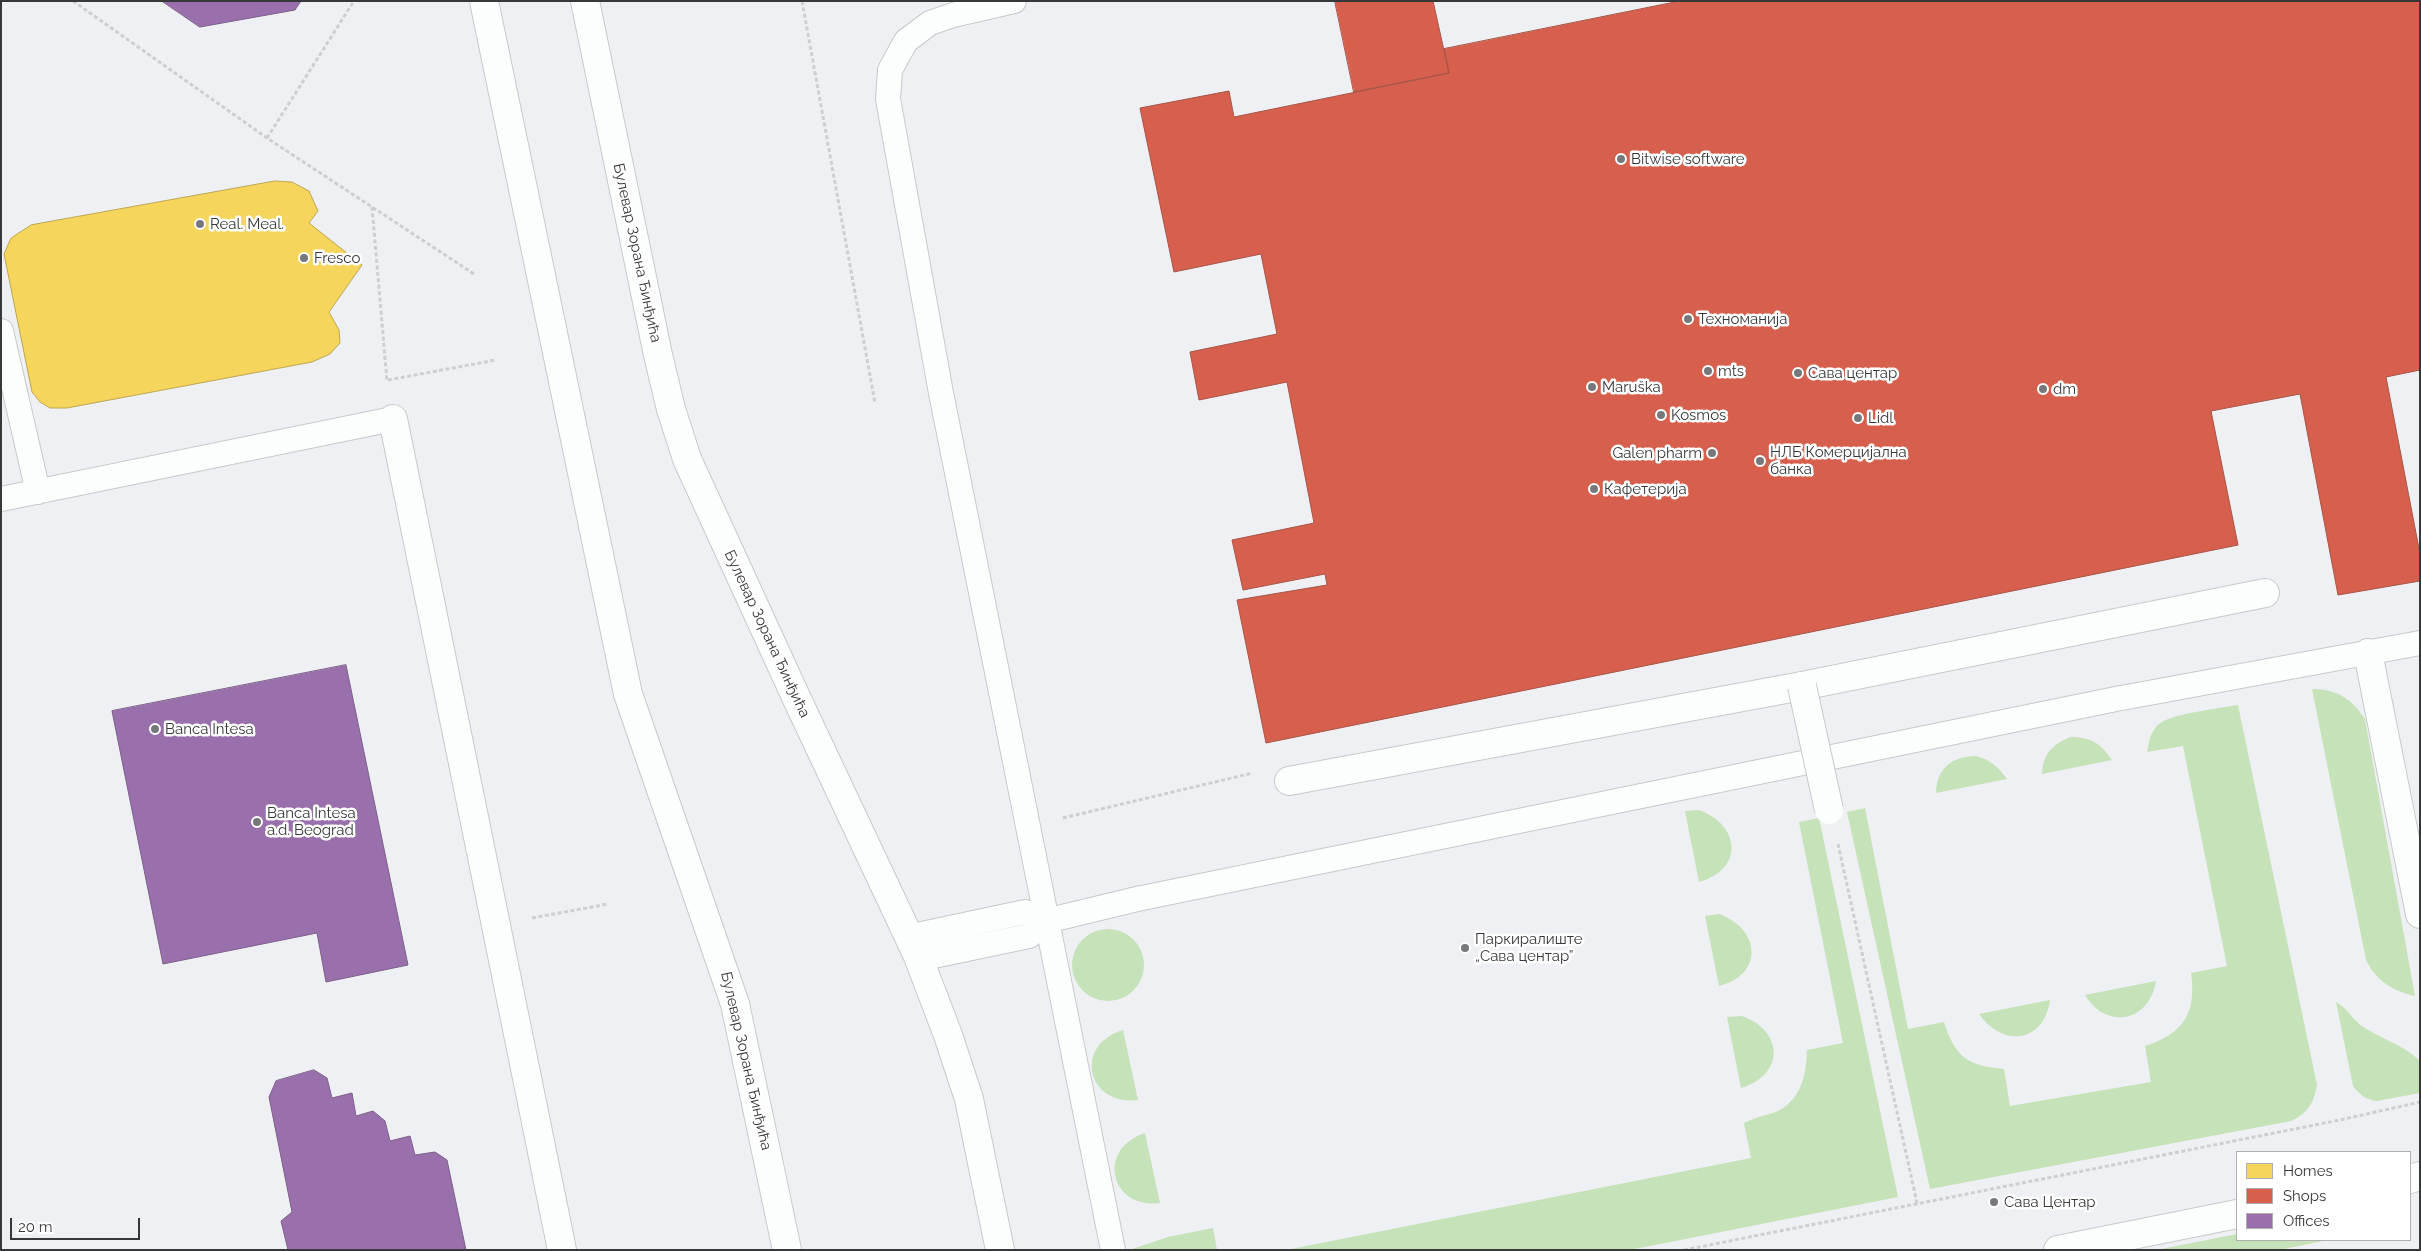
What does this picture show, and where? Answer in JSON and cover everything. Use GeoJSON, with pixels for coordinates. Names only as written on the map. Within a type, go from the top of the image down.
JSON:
{"type":"FeatureCollection","features":[{"type":"Feature","properties":{"kind":"street","name":"Булевар Зорана Ђинђића"},"geometry":{"type":"LineString","coordinates":[[484,1],[628,694],[735,1004],[787,1250]]}},
{"type":"Feature","properties":{"kind":"street","name":"Булевар Зорана Ђинђића"},"geometry":{"type":"LineString","coordinates":[[585,1],[658,355],[671,409],[687,459],[914,948],[948,1035],[969,1099],[1000,1250]]}},
{"type":"Feature","properties":{"kind":"street"},"geometry":{"type":"LineString","coordinates":[[392,419],[562,1250]]}},
{"type":"Feature","properties":{"kind":"street"},"geometry":{"type":"LineString","coordinates":[[1289,781],[1802,686],[2264,593]]}},
{"type":"Feature","properties":{"kind":"street"},"geometry":{"type":"LineString","coordinates":[[2368,653],[2420,914]]}},
{"type":"Feature","properties":{"kind":"street"},"geometry":{"type":"LineString","coordinates":[[1802,686],[1830,810]]}},
{"type":"Feature","properties":{"kind":"street"},"geometry":{"type":"LineString","coordinates":[[2058,1250],[2236,1214]]}},
{"type":"Feature","properties":{"kind":"lane"},"geometry":{"type":"LineString","coordinates":[[1014,1],[953,15],[930,24],[906,41],[890,70],[888,99],[941,393],[1113,1250]]}},
{"type":"Feature","properties":{"kind":"lane"},"geometry":{"type":"LineString","coordinates":[[1,331],[38,492]]}},
{"type":"Feature","properties":{"kind":"lane"},"geometry":{"type":"LineString","coordinates":[[1,499],[392,419]]}},
{"type":"Feature","properties":{"kind":"lane"},"geometry":{"type":"LineString","coordinates":[[914,948],[1029,936],[1046,921],[1147,897],[2116,699],[2420,642]]}},
{"type":"Feature","properties":{"kind":"path"},"geometry":{"type":"LineString","coordinates":[[73,1],[267,138],[474,274]]}},
{"type":"Feature","properties":{"kind":"path"},"geometry":{"type":"LineString","coordinates":[[267,138],[354,1]]}},
{"type":"Feature","properties":{"kind":"path"},"geometry":{"type":"LineString","coordinates":[[802,1],[875,403]]}},
{"type":"Feature","properties":{"kind":"path"},"geometry":{"type":"LineString","coordinates":[[372,208],[386,381],[392,419]]}},
{"type":"Feature","properties":{"kind":"path"},"geometry":{"type":"LineString","coordinates":[[386,381],[496,360]]}},
{"type":"Feature","properties":{"kind":"path"},"geometry":{"type":"LineString","coordinates":[[1028,826],[1258,772]]}},
{"type":"Feature","properties":{"kind":"path"},"geometry":{"type":"LineString","coordinates":[[1838,844],[1916,1203]]}},
{"type":"Feature","properties":{"kind":"path"},"geometry":{"type":"LineString","coordinates":[[496,925],[608,904]]}},
{"type":"Feature","properties":{"kind":"path"},"geometry":{"type":"LineString","coordinates":[[1684,1250],[2340,1120],[2420,1102]]}},
{"type":"Feature","properties":{"kind":"green space"},"geometry":{"type":"Polygon","coordinates":[[[2312,689],[2321,689],[2343,696],[2355,706],[2365,719],[2415,996],[2386,984],[2375,974],[2366,960],[2312,689]]]}},
{"type":"Feature","properties":{"kind":"green space"},"geometry":{"type":"Polygon","coordinates":[[[2238,705],[2317,1085],[2309,1107],[2302,1115],[2291,1121],[1930,1189],[1847,812],[1865,808],[1908,1029],[1944,1022],[1953,1044],[1965,1057],[1981,1065],[2004,1069],[2010,1106],[2151,1082],[2145,1046],[2169,1035],[2184,1020],[2192,1000],[2191,973],[2227,966],[2183,746],[2147,752],[2148,745],[2154,730],[2165,720],[2184,714],[2238,705]]]}},
{"type":"Feature","properties":{"kind":"green space"},"geometry":{"type":"Polygon","coordinates":[[[2070,737],[2083,738],[2094,742],[2104,749],[2112,760],[2042,774],[2044,761],[2053,747],[2070,737]]]}},
{"type":"Feature","properties":{"kind":"green space"},"geometry":{"type":"Polygon","coordinates":[[[1976,756],[1994,764],[2007,779],[1936,793],[1939,776],[1947,765],[1953,761],[1976,756]]]}},
{"type":"Feature","properties":{"kind":"green space"},"geometry":{"type":"Polygon","coordinates":[[[1699,810],[1713,817],[1723,826],[1729,836],[1732,847],[1730,858],[1724,868],[1714,876],[1699,882],[1685,811],[1699,810]]]}},
{"type":"Feature","properties":{"kind":"green space"},"geometry":{"type":"Polygon","coordinates":[[[1819,818],[1898,1197],[1630,1250],[1286,1250],[1751,1158],[1744,1123],[1778,1111],[1793,1100],[1804,1077],[1807,1050],[1843,1043],[1799,822],[1819,818]]]}},
{"type":"Feature","properties":{"kind":"green space"},"geometry":{"type":"Polygon","coordinates":[[[1719,914],[1733,921],[1743,930],[1749,940],[1752,952],[1750,962],[1744,972],[1734,980],[1719,986],[1705,916],[1719,914]]]}},
{"type":"Feature","properties":{"kind":"green space"},"geometry":{"type":"Polygon","coordinates":[[[1108,929],[1128,935],[1138,945],[1144,965],[1138,985],[1128,995],[1108,1001],[1088,995],[1078,985],[1072,965],[1078,945],[1088,935],[1108,929]]]}},
{"type":"Feature","properties":{"kind":"green space"},"geometry":{"type":"Polygon","coordinates":[[[2156,981],[2152,995],[2145,1006],[2136,1013],[2126,1017],[2115,1017],[2104,1013],[2094,1006],[2085,995],[2156,981]]]}},
{"type":"Feature","properties":{"kind":"green space"},"geometry":{"type":"Polygon","coordinates":[[[2050,1000],[2040,1025],[2031,1032],[2021,1036],[2010,1036],[1999,1032],[1979,1014],[2050,1000]]]}},
{"type":"Feature","properties":{"kind":"green space"},"geometry":{"type":"Polygon","coordinates":[[[2336,1002],[2369,1031],[2400,1046],[2420,1061],[2420,1093],[2377,1101],[2366,1098],[2358,1092],[2353,1086],[2336,1002]]]}},
{"type":"Feature","properties":{"kind":"green space"},"geometry":{"type":"Polygon","coordinates":[[[1742,1016],[1756,1023],[1766,1032],[1772,1042],[1774,1053],[1772,1063],[1766,1073],[1755,1082],[1741,1088],[1727,1017],[1742,1016]]]}},
{"type":"Feature","properties":{"kind":"green space"},"geometry":{"type":"Polygon","coordinates":[[[1123,1030],[1138,1100],[1121,1099],[1107,1094],[1098,1084],[1093,1073],[1092,1060],[1097,1048],[1107,1038],[1123,1030]]]}},
{"type":"Feature","properties":{"kind":"green space"},"geometry":{"type":"Polygon","coordinates":[[[1145,1133],[1160,1203],[1143,1202],[1129,1197],[1120,1187],[1115,1176],[1115,1163],[1120,1151],[1130,1141],[1145,1133]]]}},
{"type":"Feature","properties":{"kind":"green space"},"geometry":{"type":"Polygon","coordinates":[[[1213,1228],[1217,1250],[1129,1250],[1168,1237],[1213,1228]]]}},
{"type":"Feature","properties":{"kind":"green space"},"geometry":{"type":"Polygon","coordinates":[[[2236,1234],[2236,1241],[2323,1241],[2279,1250],[2156,1250],[2236,1234]]]}},
{"type":"Feature","properties":{"kind":"building: Homes"},"geometry":{"type":"Polygon","coordinates":[[[275,181],[292,182],[309,191],[318,211],[309,223],[362,265],[329,312],[339,330],[340,343],[330,354],[312,362],[67,408],[50,408],[40,402],[32,392],[4,254],[11,238],[31,225],[275,181]]]}},
{"type":"Feature","properties":{"kind":"building: Shops"},"geometry":{"type":"Polygon","coordinates":[[[1335,1],[1433,1],[1449,73],[1354,92],[1335,1]]]}},
{"type":"Feature","properties":{"kind":"building: Shops","name":"Сава центар"},"geometry":{"type":"Polygon","coordinates":[[[1680,1],[2420,1],[2420,370],[2386,377],[2420,554],[2420,581],[2338,595],[2300,394],[2211,411],[2238,545],[1266,743],[1237,600],[1327,585],[1325,574],[1243,590],[1232,540],[1314,523],[1287,382],[1199,400],[1190,352],[1277,334],[1261,254],[1174,272],[1140,108],[1229,91],[1234,117],[1449,73],[1444,49],[1680,1]]]}},
{"type":"Feature","properties":{"kind":"building: Offices"},"geometry":{"type":"Polygon","coordinates":[[[162,1],[301,1],[295,10],[200,27],[162,1]]]}},
{"type":"Feature","properties":{"kind":"building: Offices","name":"Banca Intesa a.d. Beograd"},"geometry":{"type":"Polygon","coordinates":[[[346,665],[408,965],[326,982],[317,933],[163,964],[112,711],[346,665]]]}},
{"type":"Feature","properties":{"kind":"building: Offices"},"geometry":{"type":"Polygon","coordinates":[[[314,1070],[327,1078],[332,1098],[352,1093],[356,1116],[373,1111],[385,1121],[390,1141],[410,1136],[415,1155],[435,1152],[447,1160],[466,1250],[288,1250],[281,1221],[292,1212],[269,1097],[276,1081],[314,1070]]]}},
{"type":"Feature","properties":{"kind":"place","name":"Bitwise software"},"geometry":{"type":"Point","coordinates":[1621,159]}},
{"type":"Feature","properties":{"kind":"place","name":"Real. Meal."},"geometry":{"type":"Point","coordinates":[200,224]}},
{"type":"Feature","properties":{"kind":"place","name":"Fresco"},"geometry":{"type":"Point","coordinates":[304,258]}},
{"type":"Feature","properties":{"kind":"place","name":"Техноманија"},"geometry":{"type":"Point","coordinates":[1688,319]}},
{"type":"Feature","properties":{"kind":"place","name":"mts"},"geometry":{"type":"Point","coordinates":[1708,371]}},
{"type":"Feature","properties":{"kind":"place","name":"Сава центар"},"geometry":{"type":"Point","coordinates":[1798,373]}},
{"type":"Feature","properties":{"kind":"place","name":"Maruška"},"geometry":{"type":"Point","coordinates":[1592,387]}},
{"type":"Feature","properties":{"kind":"place","name":"dm"},"geometry":{"type":"Point","coordinates":[2043,389]}},
{"type":"Feature","properties":{"kind":"place","name":"Kosmos"},"geometry":{"type":"Point","coordinates":[1661,415]}},
{"type":"Feature","properties":{"kind":"place","name":"Lidl"},"geometry":{"type":"Point","coordinates":[1858,418]}},
{"type":"Feature","properties":{"kind":"place","name":"Galen pharm"},"geometry":{"type":"Point","coordinates":[1712,453]}},
{"type":"Feature","properties":{"kind":"place","name":"НЛБ Комерцијална банка"},"geometry":{"type":"Point","coordinates":[1760,461]}},
{"type":"Feature","properties":{"kind":"place","name":"Кафетерија"},"geometry":{"type":"Point","coordinates":[1594,489]}},
{"type":"Feature","properties":{"kind":"place","name":"Banca Intesa"},"geometry":{"type":"Point","coordinates":[155,729]}},
{"type":"Feature","properties":{"kind":"place","name":"Banca Intesa a.d. Beograd"},"geometry":{"type":"Point","coordinates":[257,822]}},
{"type":"Feature","properties":{"kind":"place","name":"Паркиралиште „Сава центар”"},"geometry":{"type":"Point","coordinates":[1465,948]}},
{"type":"Feature","properties":{"kind":"place","name":"Сава Центар"},"geometry":{"type":"Point","coordinates":[1994,1202]}}]}
